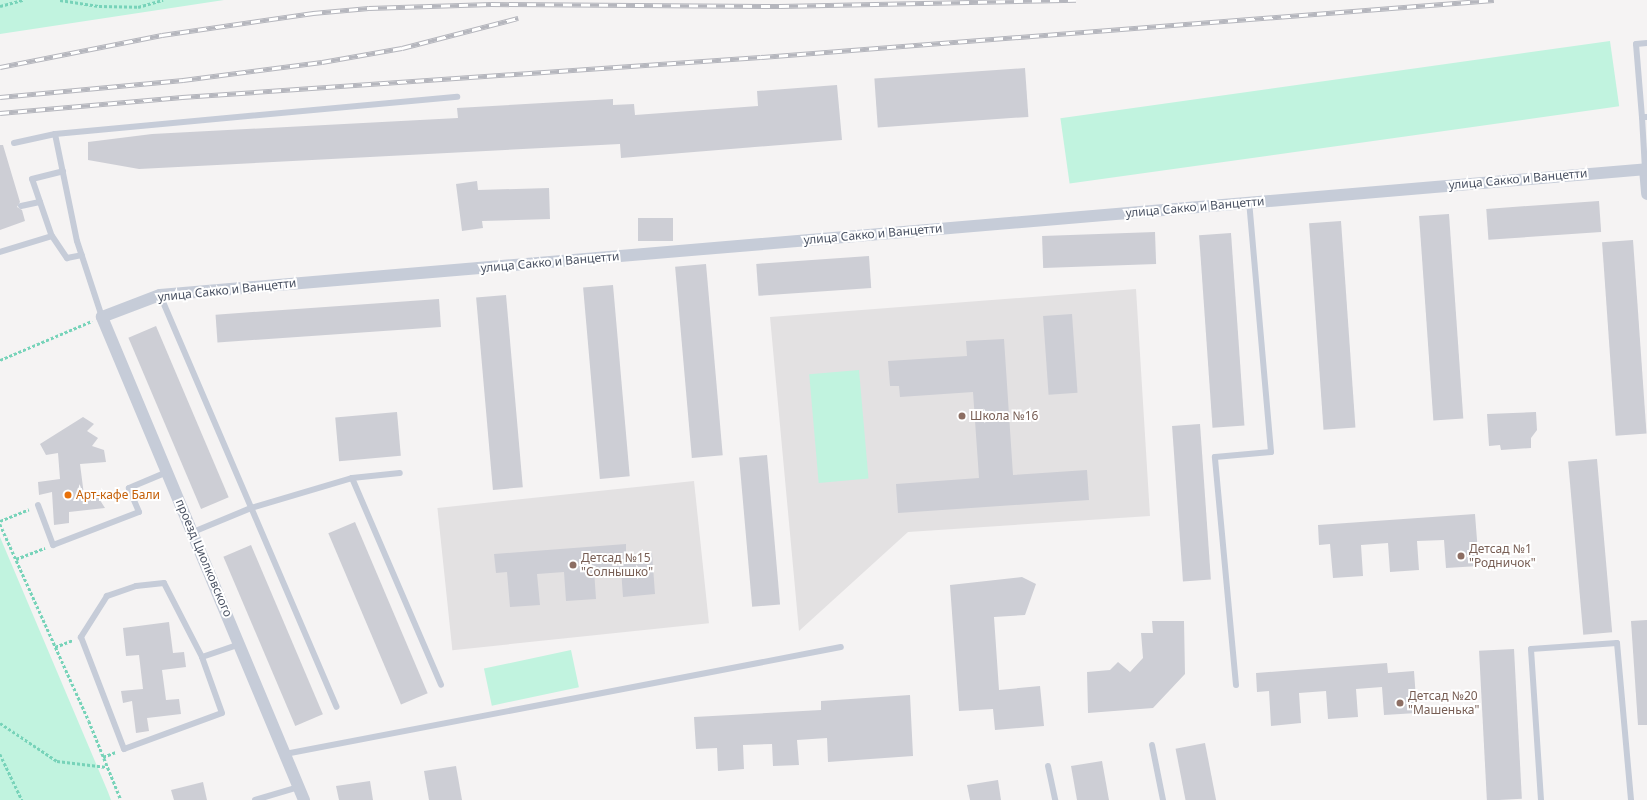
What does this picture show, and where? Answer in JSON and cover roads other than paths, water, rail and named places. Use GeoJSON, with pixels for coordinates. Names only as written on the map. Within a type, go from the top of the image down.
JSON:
{"type":"FeatureCollection","features":[{"type":"Feature","properties":{"kind":"street"},"geometry":{"type":"LineString","coordinates":[[1646,169],[1647,194]]}},
{"type":"Feature","properties":{"kind":"street","name":"улица Сакко и Ванцетти"},"geometry":{"type":"LineString","coordinates":[[102,316],[160,295],[1646,169]]}},
{"type":"Feature","properties":{"kind":"street","name":"проезд Циолковского"},"geometry":{"type":"LineString","coordinates":[[102,316],[304,800]]}},
{"type":"Feature","properties":{"kind":"lane"},"geometry":{"type":"LineString","coordinates":[[1646,169],[1645,117],[1636,44],[1647,43]]}},
{"type":"Feature","properties":{"kind":"lane"},"geometry":{"type":"LineString","coordinates":[[14,143],[55,134],[457,96]]}},
{"type":"Feature","properties":{"kind":"lane"},"geometry":{"type":"LineString","coordinates":[[55,134],[82,255],[102,316]]}},
{"type":"Feature","properties":{"kind":"lane"},"geometry":{"type":"LineString","coordinates":[[63,171],[32,179],[52,236],[67,258],[82,255]]}},
{"type":"Feature","properties":{"kind":"lane"},"geometry":{"type":"LineString","coordinates":[[21,206],[40,202]]}},
{"type":"Feature","properties":{"kind":"lane"},"geometry":{"type":"LineString","coordinates":[[1236,685],[1215,457],[1271,452],[1249,202]]}},
{"type":"Feature","properties":{"kind":"lane"},"geometry":{"type":"LineString","coordinates":[[0,252],[52,236]]}},
{"type":"Feature","properties":{"kind":"lane"},"geometry":{"type":"LineString","coordinates":[[160,295],[337,707]]}},
{"type":"Feature","properties":{"kind":"lane"},"geometry":{"type":"LineString","coordinates":[[38,505],[53,545],[139,512],[129,488],[167,472]]}},
{"type":"Feature","properties":{"kind":"lane"},"geometry":{"type":"LineString","coordinates":[[193,532],[251,508],[352,478],[400,474]]}},
{"type":"Feature","properties":{"kind":"lane"},"geometry":{"type":"LineString","coordinates":[[352,478],[441,685]]}},
{"type":"Feature","properties":{"kind":"lane"},"geometry":{"type":"LineString","coordinates":[[164,582],[202,657],[222,713],[124,749],[81,637],[107,596],[136,586],[164,582]]}},
{"type":"Feature","properties":{"kind":"lane"},"geometry":{"type":"LineString","coordinates":[[1541,800],[1531,649],[1617,643],[1631,800]]}},
{"type":"Feature","properties":{"kind":"lane"},"geometry":{"type":"LineString","coordinates":[[202,657],[240,644]]}},
{"type":"Feature","properties":{"kind":"lane"},"geometry":{"type":"LineString","coordinates":[[286,754],[841,647]]}},
{"type":"Feature","properties":{"kind":"lane"},"geometry":{"type":"LineString","coordinates":[[1152,745],[1163,800]]}},
{"type":"Feature","properties":{"kind":"lane"},"geometry":{"type":"LineString","coordinates":[[1048,766],[1055,800]]}},
{"type":"Feature","properties":{"kind":"lane"},"geometry":{"type":"LineString","coordinates":[[255,800],[299,787]]}},
{"type":"Feature","properties":{"kind":"railway"},"geometry":{"type":"LineString","coordinates":[[0,67],[162,35],[313,13],[369,8],[491,4],[780,6],[1076,0]]}},
{"type":"Feature","properties":{"kind":"railway"},"geometry":{"type":"LineString","coordinates":[[0,113],[182,97],[761,57],[1494,0]]}},
{"type":"Feature","properties":{"kind":"railway"},"geometry":{"type":"LineString","coordinates":[[0,97],[183,80],[322,62],[402,48],[518,18]]}},
{"type":"Feature","properties":{"kind":"place","name":"Школа №16"},"geometry":{"type":"Point","coordinates":[962,416]}},
{"type":"Feature","properties":{"kind":"place","name":"Арт-кафе Бали"},"geometry":{"type":"Point","coordinates":[68,495]}},
{"type":"Feature","properties":{"kind":"place","name":"Детсад №1 \"Родничок\""},"geometry":{"type":"Point","coordinates":[1461,556]}},
{"type":"Feature","properties":{"kind":"place","name":"Детсад №15 \"Солнышко\""},"geometry":{"type":"Point","coordinates":[573,565]}},
{"type":"Feature","properties":{"kind":"place","name":"Детсад №20 \"Машенька\""},"geometry":{"type":"Point","coordinates":[1400,703]}}]}
